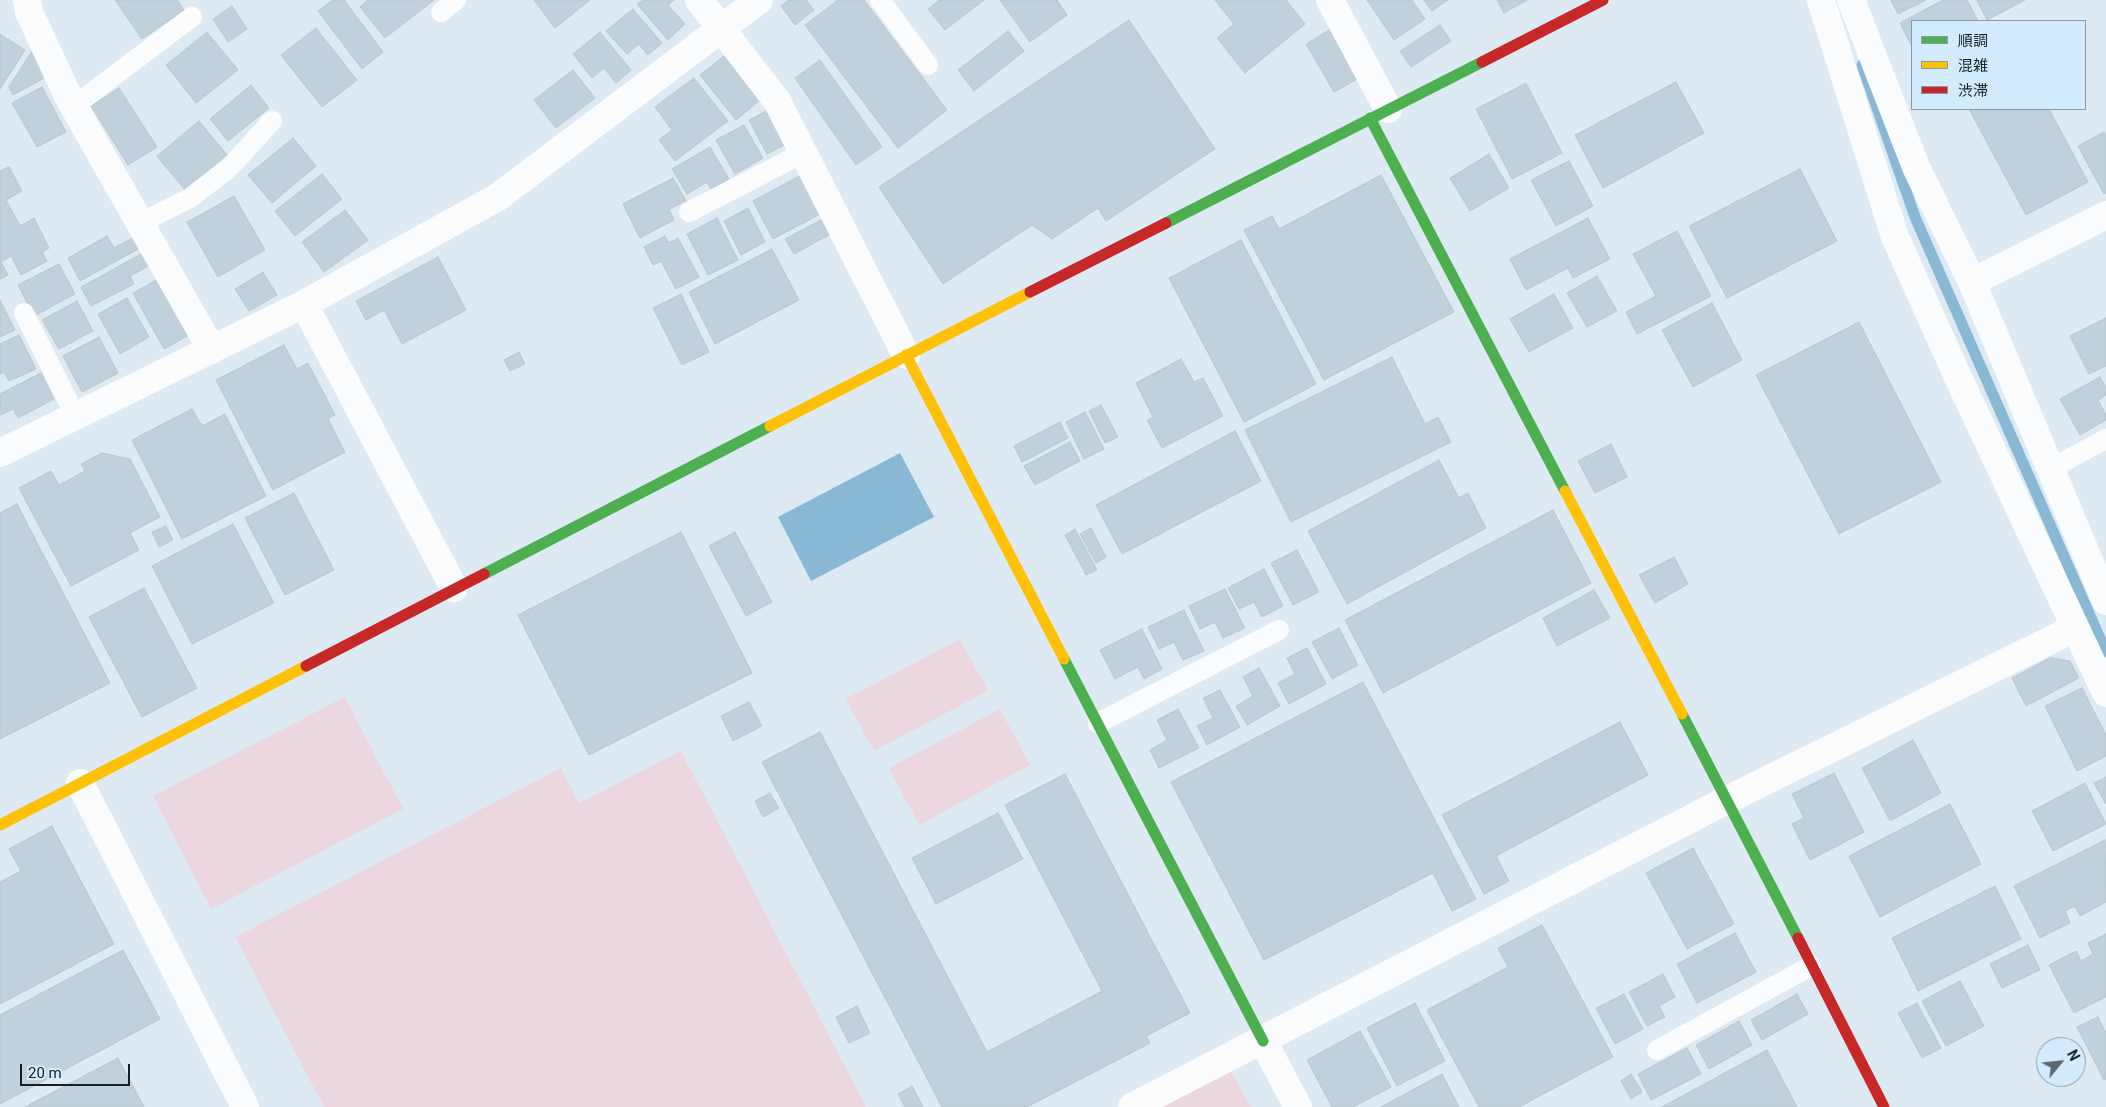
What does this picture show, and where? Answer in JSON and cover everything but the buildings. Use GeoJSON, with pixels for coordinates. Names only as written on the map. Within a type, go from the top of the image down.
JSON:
{"type":"FeatureCollection","features":[{"type":"Feature","properties":{"kind":"street"},"geometry":{"type":"LineString","coordinates":[[27,0],[29,12],[74,106],[212,350]]}},
{"type":"Feature","properties":{"kind":"street"},"geometry":{"type":"LineString","coordinates":[[699,0],[777,101],[906,355],[1298,1107]]}},
{"type":"Feature","properties":{"kind":"street"},"geometry":{"type":"LineString","coordinates":[[0,453],[304,304],[498,197],[759,0]]}},
{"type":"Feature","properties":{"kind":"street"},"geometry":{"type":"LineString","coordinates":[[1330,0],[1379,113],[1884,1107]]}},
{"type":"Feature","properties":{"kind":"street"},"geometry":{"type":"LineString","coordinates":[[0,825],[906,355],[1603,0]]}},
{"type":"Feature","properties":{"kind":"street"},"geometry":{"type":"LineString","coordinates":[[1821,0],[1895,237],[2106,693]]}},
{"type":"Feature","properties":{"kind":"street"},"geometry":{"type":"LineString","coordinates":[[1851,0],[1916,167],[1972,282],[2106,601]]}},
{"type":"Feature","properties":{"kind":"street"},"geometry":{"type":"LineString","coordinates":[[1972,282],[2106,215]]}},
{"type":"Feature","properties":{"kind":"street"},"geometry":{"type":"LineString","coordinates":[[304,304],[454,588]]}},
{"type":"Feature","properties":{"kind":"street"},"geometry":{"type":"LineString","coordinates":[[1132,1107],[1727,800],[2075,628]]}},
{"type":"Feature","properties":{"kind":"street"},"geometry":{"type":"LineString","coordinates":[[80,783],[245,1107]]}},
{"type":"Feature","properties":{"kind":"lane"},"geometry":{"type":"LineString","coordinates":[[880,0],[928,65]]}},
{"type":"Feature","properties":{"kind":"lane"},"geometry":{"type":"LineString","coordinates":[[74,106],[192,17]]}},
{"type":"Feature","properties":{"kind":"lane"},"geometry":{"type":"LineString","coordinates":[[140,223],[197,192],[230,167],[272,121]]}},
{"type":"Feature","properties":{"kind":"lane"},"geometry":{"type":"LineString","coordinates":[[689,212],[803,153]]}},
{"type":"Feature","properties":{"kind":"lane"},"geometry":{"type":"LineString","coordinates":[[24,313],[76,416]]}},
{"type":"Feature","properties":{"kind":"lane"},"geometry":{"type":"LineString","coordinates":[[2050,469],[2106,439]]}},
{"type":"Feature","properties":{"kind":"lane"},"geometry":{"type":"LineString","coordinates":[[1098,723],[1279,630]]}},
{"type":"Feature","properties":{"kind":"lane"},"geometry":{"type":"LineString","coordinates":[[1657,1050],[1811,966]]}},
{"type":"Feature","properties":{"kind":"shaded area"},"geometry":{"type":"Polygon","coordinates":[[[960,639],[988,691],[874,751],[846,699],[960,639]]]}},
{"type":"Feature","properties":{"kind":"shaded area"},"geometry":{"type":"Polygon","coordinates":[[[345,697],[403,809],[211,909],[153,796],[345,697]]]}},
{"type":"Feature","properties":{"kind":"shaded area"},"geometry":{"type":"Polygon","coordinates":[[[1000,709],[1030,765],[919,825],[889,768],[1000,709]]]}},
{"type":"Feature","properties":{"kind":"shaded area"},"geometry":{"type":"Polygon","coordinates":[[[681,751],[866,1107],[324,1107],[235,937],[561,768],[579,803],[681,751]]]}},
{"type":"Feature","properties":{"kind":"shaded area"},"geometry":{"type":"Polygon","coordinates":[[[1230,1070],[1251,1107],[1157,1107],[1230,1070]]]}},
{"type":"Feature","properties":{"kind":"water"},"geometry":{"type":"Polygon","coordinates":[[[900,453],[934,517],[811,581],[778,517],[900,453]]]}},
{"type":"Feature","properties":{"kind":"waterway"},"geometry":{"type":"LineString","coordinates":[[1862,65],[1915,217],[2106,652]]}},
{"type":"Feature","properties":{"kind":"traffic: fast"},"geometry":{"type":"LineString","coordinates":[[1166,223],[1482,62]]}},
{"type":"Feature","properties":{"kind":"traffic: fast"},"geometry":{"type":"LineString","coordinates":[[1370,118],[1565,491]]}},
{"type":"Feature","properties":{"kind":"traffic: fast"},"geometry":{"type":"LineString","coordinates":[[484,574],[770,426]]}},
{"type":"Feature","properties":{"kind":"traffic: fast"},"geometry":{"type":"LineString","coordinates":[[1064,659],[1263,1041]]}},
{"type":"Feature","properties":{"kind":"traffic: fast"},"geometry":{"type":"LineString","coordinates":[[1682,714],[1798,938]]}},
{"type":"Feature","properties":{"kind":"traffic: slow"},"geometry":{"type":"LineString","coordinates":[[770,426],[1030,292]]}},
{"type":"Feature","properties":{"kind":"traffic: slow"},"geometry":{"type":"LineString","coordinates":[[906,355],[1064,659]]}},
{"type":"Feature","properties":{"kind":"traffic: slow"},"geometry":{"type":"LineString","coordinates":[[1565,491],[1682,714]]}},
{"type":"Feature","properties":{"kind":"traffic: slow"},"geometry":{"type":"LineString","coordinates":[[0,825],[306,666]]}},
{"type":"Feature","properties":{"kind":"traffic: jam"},"geometry":{"type":"LineString","coordinates":[[1482,62],[1603,0]]}},
{"type":"Feature","properties":{"kind":"traffic: jam"},"geometry":{"type":"LineString","coordinates":[[1030,292],[1166,223]]}},
{"type":"Feature","properties":{"kind":"traffic: jam"},"geometry":{"type":"LineString","coordinates":[[306,666],[484,574]]}},
{"type":"Feature","properties":{"kind":"traffic: jam"},"geometry":{"type":"LineString","coordinates":[[1798,938],[1884,1107]]}}]}
